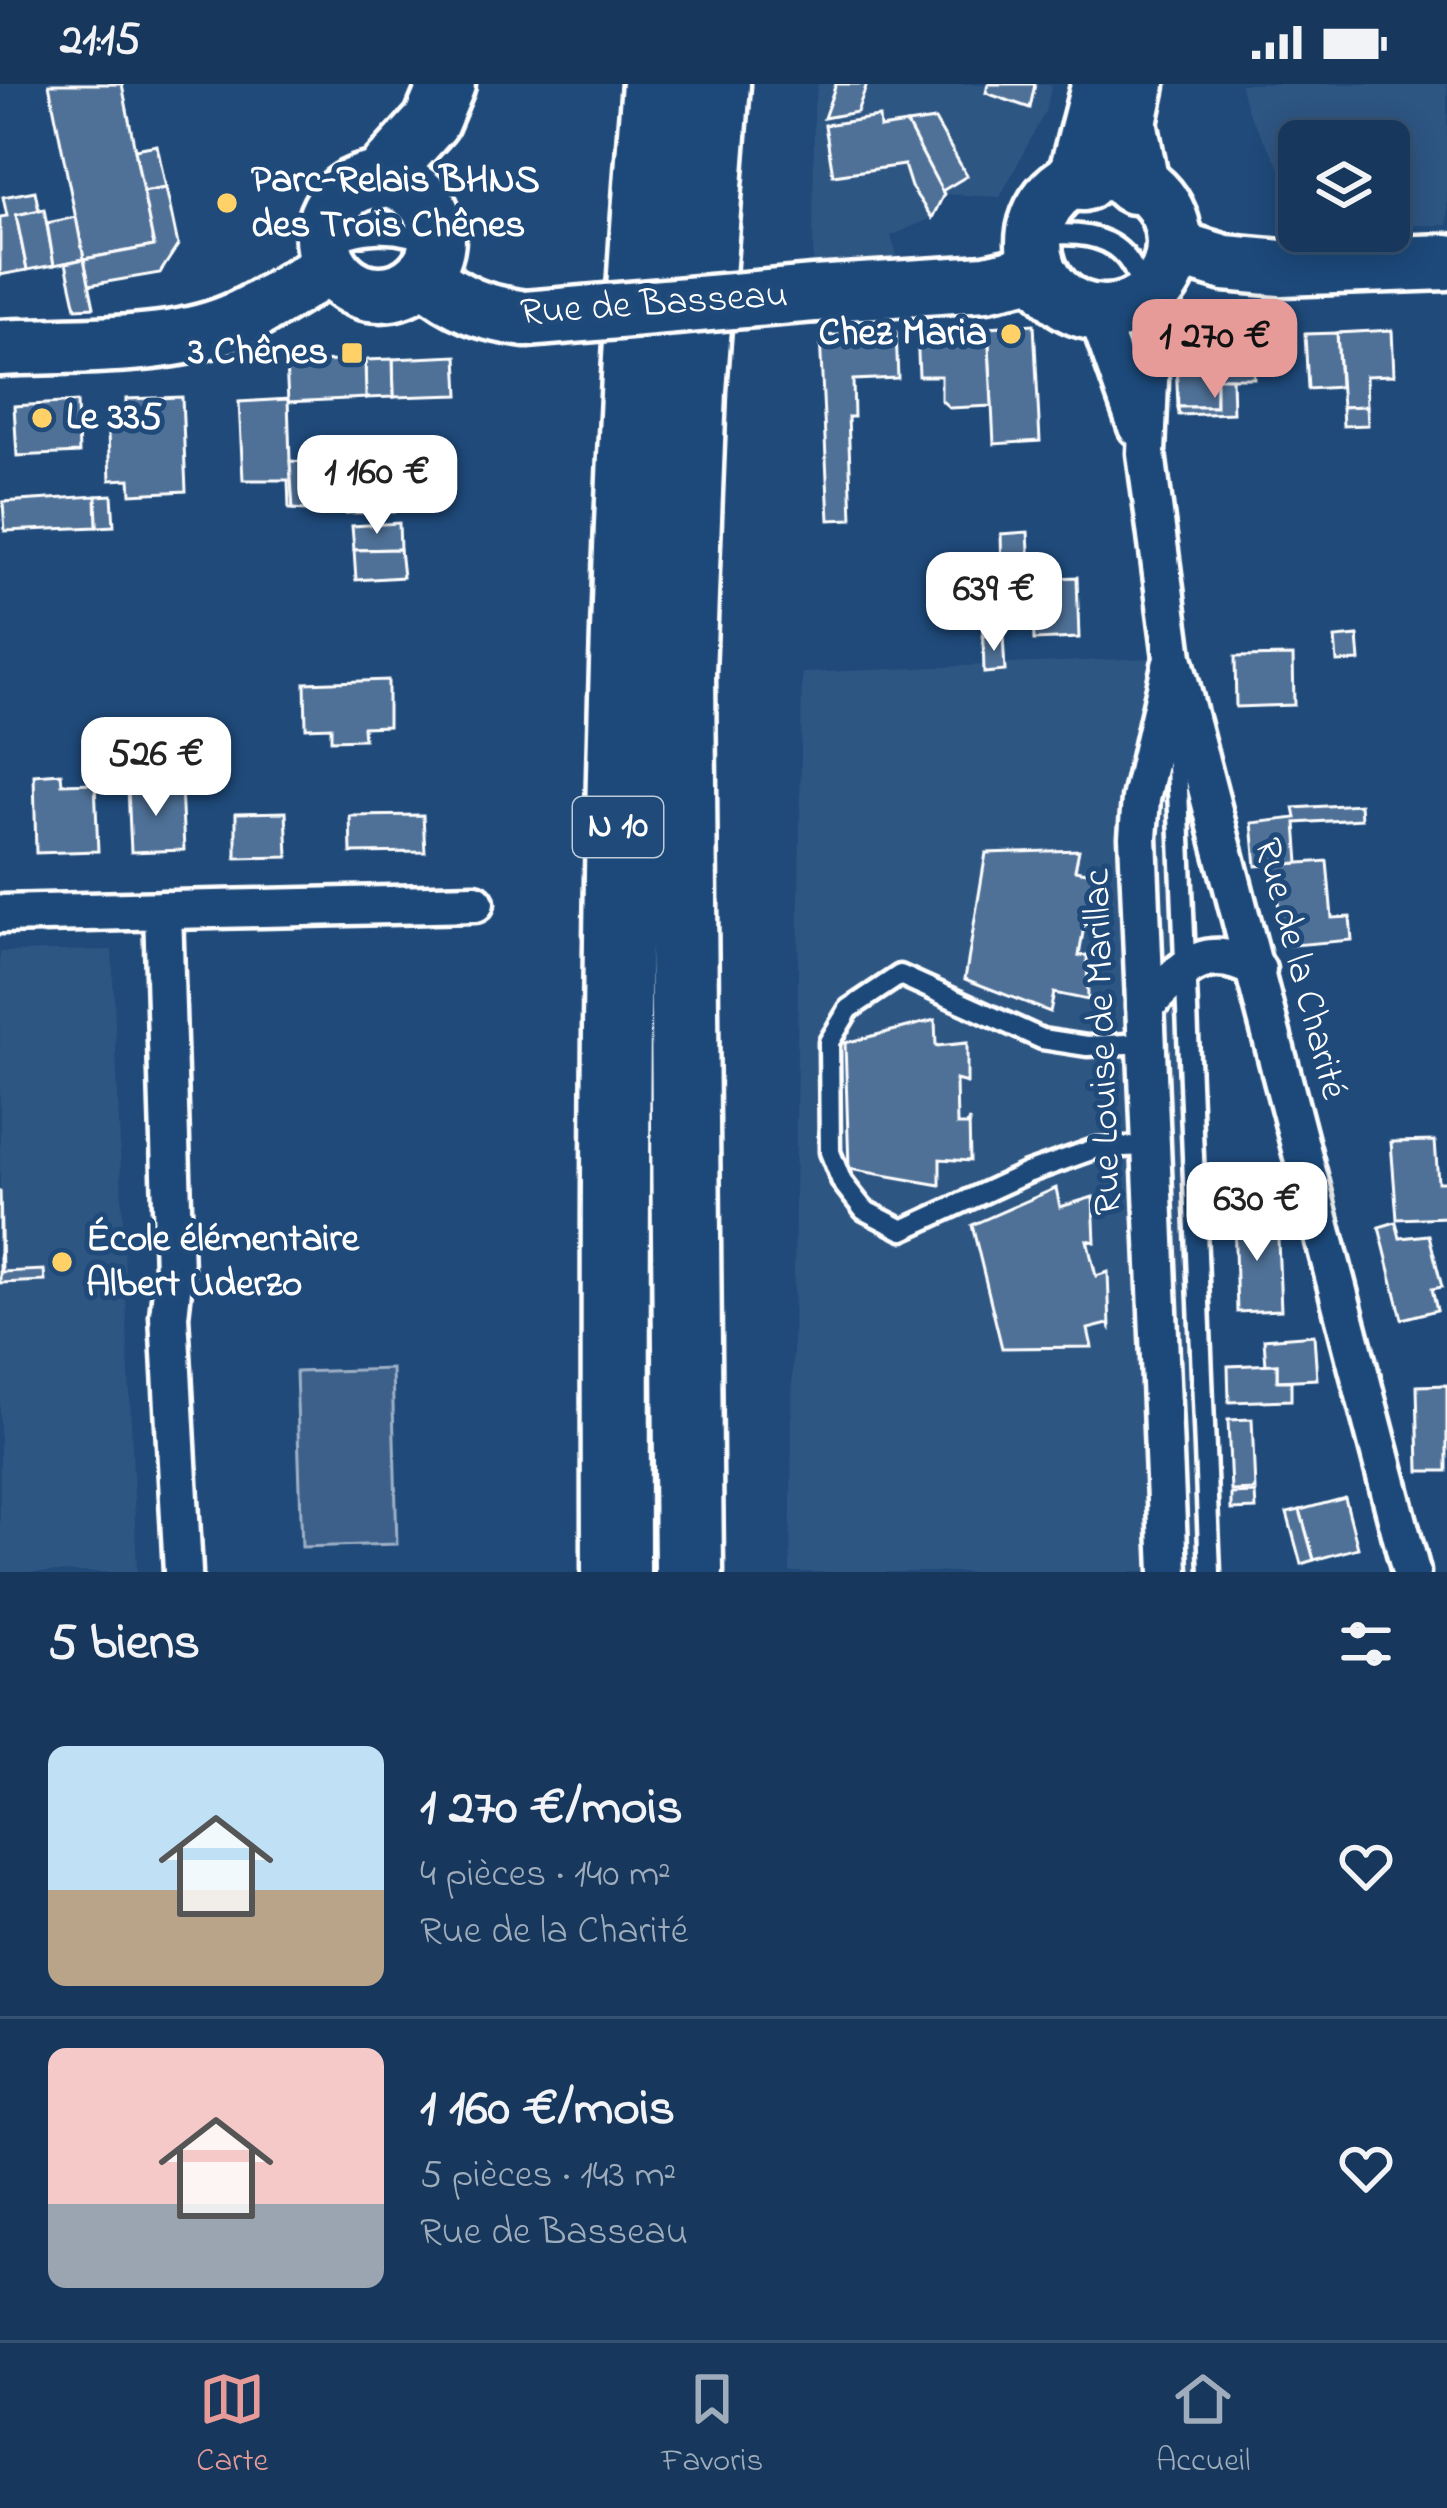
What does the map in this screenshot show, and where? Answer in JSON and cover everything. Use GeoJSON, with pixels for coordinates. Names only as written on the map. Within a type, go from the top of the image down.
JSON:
{"type":"FeatureCollection","features":[{"type":"Feature","properties":{"kind":"highway","name":"N 10"},"geometry":{"type":"LineString","coordinates":[[616,1572],[615,1034],[621,681],[632,396],[656,84]]}},
{"type":"Feature","properties":{"kind":"highway","name":"N 10"},"geometry":{"type":"LineString","coordinates":[[688,1572],[683,651],[692,390],[716,84]]}},
{"type":"Feature","properties":{"kind":"highway"},"geometry":{"type":"LineString","coordinates":[[683,651],[706,551],[715,348],[746,84]]}},
{"type":"Feature","properties":{"kind":"highway"},"geometry":{"type":"LineString","coordinates":[[1106,84],[1108,178]]}},
{"type":"Feature","properties":{"kind":"highway"},"geometry":{"type":"LineString","coordinates":[[1108,178],[1131,84]]}},
{"type":"Feature","properties":{"kind":"street"},"geometry":{"type":"LineString","coordinates":[[439,103],[429,243],[392,293],[357,290],[327,258],[322,232],[334,202],[346,189],[379,179],[439,103]]}},
{"type":"Feature","properties":{"kind":"street"},"geometry":{"type":"LineString","coordinates":[[1108,178],[1152,191],[1173,227],[1175,248],[1160,287],[1121,308],[1074,307],[1054,293],[1036,254],[1039,217],[1050,198],[1108,178]]}},
{"type":"Feature","properties":{"kind":"street","name":"Rue de Basseau"},"geometry":{"type":"LineString","coordinates":[[379,179],[415,191],[448,296],[486,314],[526,319],[986,283],[1036,254]]}},
{"type":"Feature","properties":{"kind":"street"},"geometry":{"type":"LineString","coordinates":[[1175,248],[1226,263],[1281,268],[1447,262]]}},
{"type":"Feature","properties":{"kind":"street"},"geometry":{"type":"LineString","coordinates":[[0,348],[169,339],[203,331],[232,322],[327,258]]}},
{"type":"Feature","properties":{"kind":"street","name":"Rue de la Charité"},"geometry":{"type":"LineString","coordinates":[[1121,308],[1173,657],[1411,1572]]}},
{"type":"Feature","properties":{"kind":"street","name":"Rue Louise de Marillac"},"geometry":{"type":"LineString","coordinates":[[1169,1572],[1138,837],[1141,799],[1173,657]]}},
{"type":"Feature","properties":{"kind":"street"},"geometry":{"type":"LineString","coordinates":[[0,914],[475,903]]}},
{"type":"Feature","properties":{"kind":"street"},"geometry":{"type":"LineString","coordinates":[[163,910],[174,1272],[169,1316],[183,1572]]}},
{"type":"Feature","properties":{"kind":"street"},"geometry":{"type":"LineString","coordinates":[[1146,1025],[1183,969],[1200,960],[1220,956],[1257,970]]}},
{"type":"Feature","properties":{"kind":"lane"},"geometry":{"type":"LineString","coordinates":[[1036,254],[1063,232],[1110,243],[1128,257],[1140,278],[1121,308]]}},
{"type":"Feature","properties":{"kind":"lane"},"geometry":{"type":"LineString","coordinates":[[1173,657],[1210,1572]]}},
{"type":"Feature","properties":{"kind":"lane"},"geometry":{"type":"LineString","coordinates":[[1146,1025],[1087,1046],[1042,1039],[900,975],[849,1009],[829,1042],[830,1152],[842,1182],[864,1210],[903,1230],[1027,1173],[1097,1148],[1150,1146]]}},
{"type":"Feature","properties":{"kind":"shaded area"},"geometry":{"type":"Polygon","coordinates":[[[818,84],[1052,84],[1045,112],[1000,197],[944,194],[932,218],[891,236],[898,258],[813,266],[818,84]]]}},
{"type":"Feature","properties":{"kind":"shaded area"},"geometry":{"type":"Polygon","coordinates":[[[1240,84],[1447,84],[1447,225],[1410,225],[1410,120],[1278,120],[1278,164],[1248,112],[1240,84]]]}},
{"type":"Feature","properties":{"kind":"shaded area"},"geometry":{"type":"Polygon","coordinates":[[[1173,657],[1223,1572],[790,1572],[802,673],[1173,657]]]}},
{"type":"Feature","properties":{"kind":"shaded area","name":"École élémentaire Albert Uderzo"},"geometry":{"type":"Polygon","coordinates":[[[112,950],[137,1572],[0,1572],[0,952],[112,950]]]}},
{"type":"Feature","properties":{"kind":"shaded area"},"geometry":{"type":"Polygon","coordinates":[[[392,1369],[397,1544],[302,1547],[296,1372],[392,1369]]]}},
{"type":"Feature","properties":{"kind":"building"},"geometry":{"type":"Polygon","coordinates":[[[49,84],[122,84],[154,246],[84,259],[49,84]]]}},
{"type":"Feature","properties":{"kind":"building"},"geometry":{"type":"Polygon","coordinates":[[[836,84],[867,84],[857,112],[824,118],[836,84]]]}},
{"type":"Feature","properties":{"kind":"building"},"geometry":{"type":"Polygon","coordinates":[[[988,84],[1035,84],[1030,108],[986,93],[988,84]]]}},
{"type":"Feature","properties":{"kind":"building"},"geometry":{"type":"Polygon","coordinates":[[[879,117],[880,128],[907,124],[944,194],[932,218],[911,187],[904,165],[833,175],[825,125],[879,117]]]}},
{"type":"Feature","properties":{"kind":"building"},"geometry":{"type":"Polygon","coordinates":[[[935,120],[967,176],[942,191],[907,124],[935,120]]]}},
{"type":"Feature","properties":{"kind":"building"},"geometry":{"type":"Polygon","coordinates":[[[157,145],[166,188],[143,192],[135,149],[157,145]]]}},
{"type":"Feature","properties":{"kind":"building"},"geometry":{"type":"Polygon","coordinates":[[[166,188],[178,245],[160,273],[89,285],[84,259],[154,246],[143,192],[166,188]]]}},
{"type":"Feature","properties":{"kind":"building"},"geometry":{"type":"Polygon","coordinates":[[[35,191],[39,211],[16,215],[27,270],[0,275],[0,217],[7,216],[3,197],[35,191]]]}},
{"type":"Feature","properties":{"kind":"building"},"geometry":{"type":"Polygon","coordinates":[[[44,209],[54,265],[27,270],[16,215],[44,209]]]}},
{"type":"Feature","properties":{"kind":"building"},"geometry":{"type":"Polygon","coordinates":[[[76,217],[84,259],[54,265],[47,223],[76,217]]]}},
{"type":"Feature","properties":{"kind":"building"},"geometry":{"type":"Polygon","coordinates":[[[84,259],[94,307],[76,308],[66,263],[84,259]]]}},
{"type":"Feature","properties":{"kind":"building"},"geometry":{"type":"Polygon","coordinates":[[[1034,324],[1040,441],[994,444],[988,327],[1034,324]]]}},
{"type":"Feature","properties":{"kind":"building"},"geometry":{"type":"Polygon","coordinates":[[[988,327],[992,406],[950,408],[941,400],[941,376],[919,376],[917,331],[988,327]]]}},
{"type":"Feature","properties":{"kind":"building"},"geometry":{"type":"Polygon","coordinates":[[[1251,328],[1254,378],[1216,378],[1216,407],[1178,407],[1175,336],[1215,336],[1215,329],[1251,328]]]}},
{"type":"Feature","properties":{"kind":"building"},"geometry":{"type":"Polygon","coordinates":[[[1392,330],[1394,375],[1366,376],[1367,406],[1342,407],[1337,333],[1392,330]]]}},
{"type":"Feature","properties":{"kind":"building"},"geometry":{"type":"Polygon","coordinates":[[[896,332],[898,378],[853,380],[854,417],[848,417],[852,519],[829,520],[820,336],[896,332]]]}},
{"type":"Feature","properties":{"kind":"building"},"geometry":{"type":"Polygon","coordinates":[[[1337,333],[1340,387],[1308,389],[1305,334],[1337,333]]]}},
{"type":"Feature","properties":{"kind":"building"},"geometry":{"type":"Polygon","coordinates":[[[457,356],[459,395],[394,397],[393,359],[457,356]]]}},
{"type":"Feature","properties":{"kind":"building"},"geometry":{"type":"Polygon","coordinates":[[[393,359],[394,397],[366,398],[365,360],[393,359]]]}},
{"type":"Feature","properties":{"kind":"building"},"geometry":{"type":"Polygon","coordinates":[[[365,360],[366,398],[288,402],[286,363],[365,360]]]}},
{"type":"Feature","properties":{"kind":"building"},"geometry":{"type":"Polygon","coordinates":[[[1216,378],[1232,378],[1233,413],[1179,415],[1178,407],[1216,407],[1216,378]]]}},
{"type":"Feature","properties":{"kind":"building"},"geometry":{"type":"Polygon","coordinates":[[[182,397],[186,491],[131,494],[130,479],[110,480],[107,410],[126,409],[126,399],[182,397]]]}},
{"type":"Feature","properties":{"kind":"building"},"geometry":{"type":"Polygon","coordinates":[[[288,399],[293,509],[289,509],[288,480],[243,480],[239,402],[288,399]]]}},
{"type":"Feature","properties":{"kind":"building"},"geometry":{"type":"Polygon","coordinates":[[[77,402],[79,453],[17,456],[14,406],[77,402]]]}},
{"type":"Feature","properties":{"kind":"building"},"geometry":{"type":"Polygon","coordinates":[[[1367,406],[1368,425],[1343,426],[1342,407],[1367,406]]]}},
{"type":"Feature","properties":{"kind":"building"},"geometry":{"type":"Polygon","coordinates":[[[290,461],[347,465],[346,513],[293,509],[290,461]]]}},
{"type":"Feature","properties":{"kind":"building"},"geometry":{"type":"Polygon","coordinates":[[[347,465],[396,469],[394,512],[346,513],[347,465]]]}},
{"type":"Feature","properties":{"kind":"building"},"geometry":{"type":"Polygon","coordinates":[[[112,495],[114,526],[97,527],[96,496],[112,495]]]}},
{"type":"Feature","properties":{"kind":"building"},"geometry":{"type":"Polygon","coordinates":[[[96,496],[97,527],[5,531],[3,502],[96,496]]]}},
{"type":"Feature","properties":{"kind":"building"},"geometry":{"type":"Polygon","coordinates":[[[399,523],[400,549],[354,550],[352,526],[399,523]]]}},
{"type":"Feature","properties":{"kind":"building"},"geometry":{"type":"Polygon","coordinates":[[[1028,532],[1030,569],[1002,570],[1001,534],[1028,532]]]}},
{"type":"Feature","properties":{"kind":"building"},"geometry":{"type":"Polygon","coordinates":[[[400,549],[403,577],[356,580],[354,550],[400,549]]]}},
{"type":"Feature","properties":{"kind":"building"},"geometry":{"type":"Polygon","coordinates":[[[1077,577],[1079,638],[1034,640],[1032,579],[1077,577]]]}},
{"type":"Feature","properties":{"kind":"building"},"geometry":{"type":"Polygon","coordinates":[[[1002,609],[1003,635],[983,636],[982,610],[1002,609]]]}},
{"type":"Feature","properties":{"kind":"building"},"geometry":{"type":"Polygon","coordinates":[[[1003,635],[1005,671],[984,673],[983,636],[1003,635]]]}},
{"type":"Feature","properties":{"kind":"building"},"geometry":{"type":"Polygon","coordinates":[[[1358,636],[1360,661],[1337,662],[1335,638],[1358,636]]]}},
{"type":"Feature","properties":{"kind":"building"},"geometry":{"type":"Polygon","coordinates":[[[1293,656],[1294,705],[1236,707],[1235,657],[1293,656]]]}},
{"type":"Feature","properties":{"kind":"building"},"geometry":{"type":"Polygon","coordinates":[[[388,680],[388,726],[363,727],[364,739],[331,740],[331,727],[306,728],[305,683],[388,680]]]}},
{"type":"Feature","properties":{"kind":"building"},"geometry":{"type":"Polygon","coordinates":[[[61,773],[62,784],[95,783],[98,851],[36,853],[34,775],[61,773]]]}},
{"type":"Feature","properties":{"kind":"building"},"geometry":{"type":"Polygon","coordinates":[[[181,787],[184,850],[131,852],[128,788],[181,787]]]}},
{"type":"Feature","properties":{"kind":"building"},"geometry":{"type":"Polygon","coordinates":[[[1360,804],[1361,819],[1296,823],[1299,863],[1256,866],[1252,823],[1296,818],[1294,808],[1360,804]]]}},
{"type":"Feature","properties":{"kind":"building"},"geometry":{"type":"Polygon","coordinates":[[[286,812],[288,857],[236,858],[236,813],[286,812]]]}},
{"type":"Feature","properties":{"kind":"building"},"geometry":{"type":"Polygon","coordinates":[[[423,815],[425,852],[351,853],[350,816],[423,815]]]}},
{"type":"Feature","properties":{"kind":"building"},"geometry":{"type":"Polygon","coordinates":[[[1079,850],[1075,870],[1096,870],[1098,925],[1085,920],[1079,956],[1087,955],[1088,1000],[1054,993],[1050,1012],[965,979],[986,853],[1079,850]]]}},
{"type":"Feature","properties":{"kind":"building"},"geometry":{"type":"Polygon","coordinates":[[[1327,861],[1332,918],[1350,917],[1352,940],[1283,946],[1274,865],[1327,861]]]}},
{"type":"Feature","properties":{"kind":"building"},"geometry":{"type":"Polygon","coordinates":[[[935,1020],[936,1046],[967,1043],[967,1083],[956,1080],[957,1125],[967,1125],[969,1120],[970,1161],[940,1159],[940,1185],[849,1169],[845,1043],[935,1020]]]}},
{"type":"Feature","properties":{"kind":"building"},"geometry":{"type":"Polygon","coordinates":[[[1435,1141],[1438,1182],[1447,1182],[1447,1217],[1397,1219],[1391,1142],[1435,1141]]]}},
{"type":"Feature","properties":{"kind":"building"},"geometry":{"type":"Polygon","coordinates":[[[1056,1188],[1060,1207],[1093,1197],[1095,1242],[1087,1240],[1096,1276],[1108,1272],[1110,1327],[1088,1329],[1092,1347],[1002,1348],[972,1225],[1056,1188]]]}},
{"type":"Feature","properties":{"kind":"building"},"geometry":{"type":"Polygon","coordinates":[[[0,1190],[2,1272],[44,1270],[45,1281],[0,1283],[0,1190]]]}},
{"type":"Feature","properties":{"kind":"building"},"geometry":{"type":"Polygon","coordinates":[[[1277,1216],[1281,1310],[1237,1312],[1234,1217],[1277,1216]]]}},
{"type":"Feature","properties":{"kind":"building"},"geometry":{"type":"Polygon","coordinates":[[[1396,1222],[1400,1238],[1429,1235],[1442,1287],[1432,1289],[1437,1310],[1402,1319],[1379,1227],[1396,1222]]]}},
{"type":"Feature","properties":{"kind":"building"},"geometry":{"type":"Polygon","coordinates":[[[1314,1335],[1317,1379],[1277,1381],[1277,1364],[1266,1365],[1264,1339],[1314,1335]]]}},
{"type":"Feature","properties":{"kind":"building"},"geometry":{"type":"Polygon","coordinates":[[[1277,1364],[1277,1381],[1291,1381],[1291,1400],[1229,1402],[1228,1366],[1277,1364]]]}},
{"type":"Feature","properties":{"kind":"building"},"geometry":{"type":"Polygon","coordinates":[[[1447,1385],[1447,1471],[1419,1471],[1417,1386],[1447,1385]]]}},
{"type":"Feature","properties":{"kind":"building"},"geometry":{"type":"Polygon","coordinates":[[[1252,1419],[1255,1490],[1231,1491],[1228,1420],[1252,1419]]]}},
{"type":"Feature","properties":{"kind":"building"},"geometry":{"type":"Polygon","coordinates":[[[1255,1493],[1256,1509],[1231,1510],[1231,1494],[1255,1493]]]}},
{"type":"Feature","properties":{"kind":"building"},"geometry":{"type":"Polygon","coordinates":[[[1345,1498],[1358,1548],[1314,1560],[1300,1510],[1345,1498]]]}},
{"type":"Feature","properties":{"kind":"building"},"geometry":{"type":"Polygon","coordinates":[[[1300,1510],[1314,1560],[1301,1564],[1287,1513],[1300,1510]]]}},
{"type":"Feature","properties":{"kind":"place","name":"Parc-Relais BHNS des Trois Chênes"},"geometry":{"type":"Point","coordinates":[227,203]}},
{"type":"Feature","properties":{"kind":"place","name":"Chez Maria"},"geometry":{"type":"Point","coordinates":[1011,334]}},
{"type":"Feature","properties":{"kind":"place","name":"3 Chênes"},"geometry":{"type":"Point","coordinates":[352,353]}},
{"type":"Feature","properties":{"kind":"place","name":"Le 335"},"geometry":{"type":"Point","coordinates":[42,418]}},
{"type":"Feature","properties":{"kind":"place","name":"École élémentaire Albert Uderzo"},"geometry":{"type":"Point","coordinates":[62,1262]}}]}
